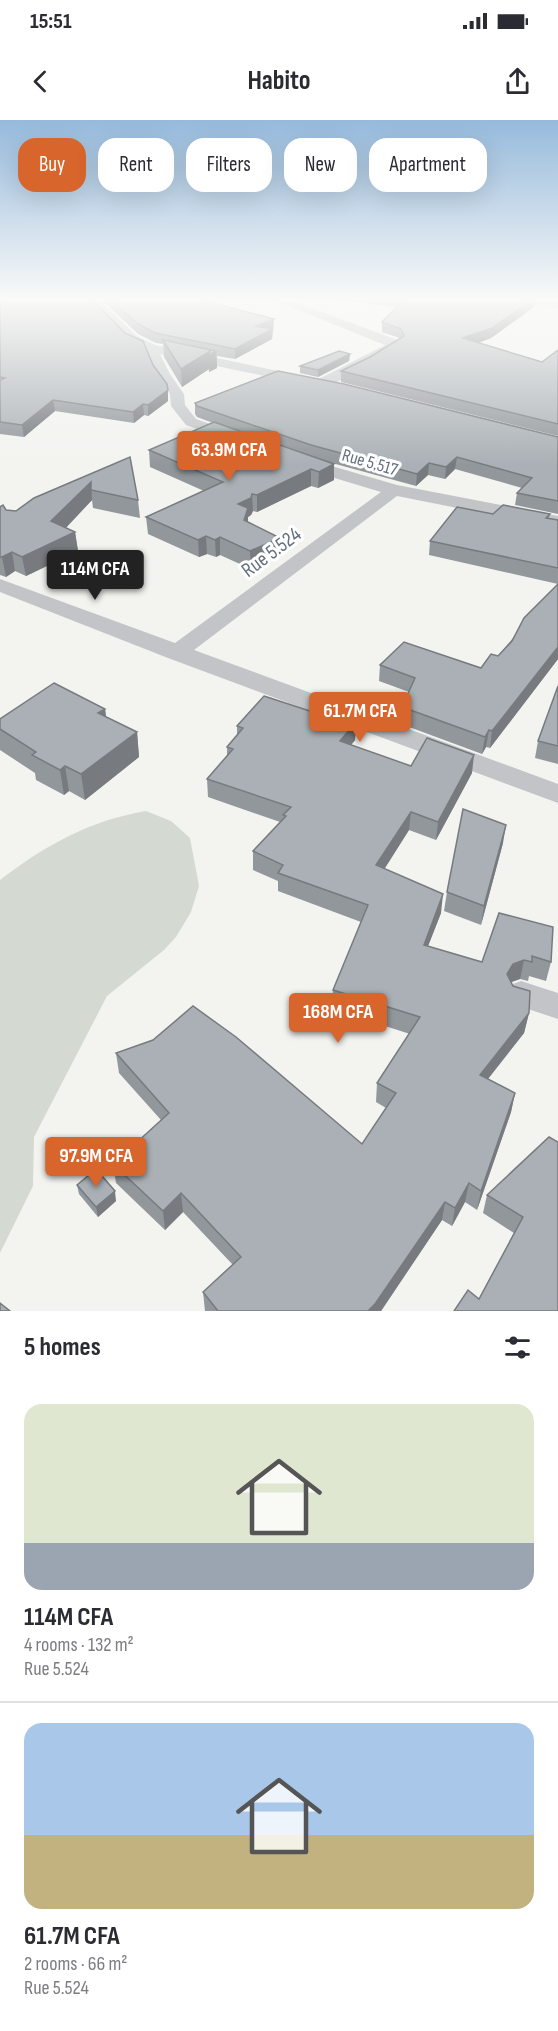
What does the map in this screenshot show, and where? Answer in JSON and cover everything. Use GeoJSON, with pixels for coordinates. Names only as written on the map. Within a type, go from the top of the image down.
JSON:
{"type":"FeatureCollection","features":[{"type":"Feature","properties":{"kind":"street"},"geometry":{"type":"LineString","coordinates":[[154,355],[163,374],[177,394],[178,406],[191,422],[253,445]]}},
{"type":"Feature","properties":{"kind":"street"},"geometry":{"type":"LineString","coordinates":[[182,355],[344,389]]}},
{"type":"Feature","properties":{"kind":"street"},"geometry":{"type":"LineString","coordinates":[[320,384],[377,355]]}},
{"type":"Feature","properties":{"kind":"street","name":"Rue 5.517"},"geometry":{"type":"LineString","coordinates":[[284,456],[394,490],[558,522]]}},
{"type":"Feature","properties":{"kind":"street","name":"Rue 5.524"},"geometry":{"type":"LineString","coordinates":[[176,653],[394,490]]}},
{"type":"Feature","properties":{"kind":"street"},"geometry":{"type":"LineString","coordinates":[[0,585],[176,653],[558,794]]}},
{"type":"Feature","properties":{"kind":"street"},"geometry":{"type":"LineString","coordinates":[[521,994],[558,1006]]}},
{"type":"Feature","properties":{"kind":"shaded area"},"geometry":{"type":"Polygon","coordinates":[[[146,811],[171,821],[190,838],[199,886],[191,912],[176,937],[164,950],[107,996],[34,1137],[33,1186],[0,1253],[0,880],[68,836],[105,821],[146,811]]]}},
{"type":"Feature","properties":{"kind":"building"},"geometry":{"type":"Polygon","coordinates":[[[0,355],[149,355],[153,365],[167,384],[168,390],[148,405],[143,404],[133,412],[53,400],[22,425],[0,422],[0,380],[5,378],[0,377],[0,355]]]}},
{"type":"Feature","properties":{"kind":"building"},"geometry":{"type":"Polygon","coordinates":[[[172,355],[204,355],[181,369],[172,355]]]}},
{"type":"Feature","properties":{"kind":"building"},"geometry":{"type":"Polygon","coordinates":[[[330,355],[349,355],[318,370],[300,366],[330,355]]]}},
{"type":"Feature","properties":{"kind":"building"},"geometry":{"type":"Polygon","coordinates":[[[374,355],[518,355],[542,362],[552,355],[558,355],[558,424],[341,371],[374,355]]]}},
{"type":"Feature","properties":{"kind":"building"},"geometry":{"type":"Polygon","coordinates":[[[278,371],[344,384],[558,437],[558,501],[517,493],[532,478],[457,457],[446,467],[429,463],[417,474],[311,445],[197,406],[195,403],[278,371]]]}},
{"type":"Feature","properties":{"kind":"building"},"geometry":{"type":"Polygon","coordinates":[[[214,422],[334,464],[319,472],[311,469],[257,495],[252,494],[251,498],[238,504],[248,508],[244,520],[280,538],[250,551],[220,537],[215,540],[206,536],[198,540],[146,517],[223,482],[149,450],[214,422]]]}},
{"type":"Feature","properties":{"kind":"building"},"geometry":{"type":"Polygon","coordinates":[[[130,457],[138,500],[91,490],[91,482],[51,521],[75,532],[22,557],[12,552],[0,557],[0,507],[3,505],[6,510],[16,511],[34,498],[130,457]]]}},
{"type":"Feature","properties":{"kind":"building"},"geometry":{"type":"Polygon","coordinates":[[[503,505],[550,514],[546,518],[558,520],[558,568],[430,541],[457,507],[493,514],[503,505]]]}},
{"type":"Feature","properties":{"kind":"building"},"geometry":{"type":"Polygon","coordinates":[[[558,584],[558,647],[485,737],[402,707],[415,678],[380,665],[404,642],[481,668],[491,654],[498,656],[512,641],[524,618],[558,584]]]}},
{"type":"Feature","properties":{"kind":"building"},"geometry":{"type":"Polygon","coordinates":[[[54,683],[105,709],[98,713],[137,732],[81,774],[65,766],[60,770],[32,755],[36,752],[0,729],[0,719],[54,683]]]}},
{"type":"Feature","properties":{"kind":"building"},"geometry":{"type":"Polygon","coordinates":[[[558,686],[558,746],[538,741],[558,686]]]}},
{"type":"Feature","properties":{"kind":"building"},"geometry":{"type":"Polygon","coordinates":[[[264,696],[313,712],[315,709],[356,722],[340,741],[411,766],[427,738],[474,755],[438,822],[411,812],[376,865],[443,894],[424,945],[482,962],[499,913],[553,927],[551,962],[532,956],[532,962],[524,960],[513,964],[507,974],[513,986],[530,991],[529,1013],[480,1075],[515,1093],[481,1191],[469,1183],[455,1208],[445,1202],[368,1311],[218,1311],[203,1292],[241,1257],[181,1193],[163,1211],[113,1164],[169,1113],[116,1053],[153,1040],[193,1006],[236,1037],[362,1144],[396,1093],[377,1083],[420,1017],[333,990],[368,905],[278,873],[283,865],[253,851],[286,816],[283,815],[291,807],[207,779],[233,749],[227,747],[243,728],[237,726],[264,696]]]}},
{"type":"Feature","properties":{"kind":"building"},"geometry":{"type":"Polygon","coordinates":[[[463,809],[506,825],[484,906],[447,892],[463,809]]]}},
{"type":"Feature","properties":{"kind":"building"},"geometry":{"type":"Polygon","coordinates":[[[549,1137],[558,1142],[558,1311],[454,1311],[468,1290],[479,1299],[523,1217],[487,1195],[549,1137]]]}},
{"type":"Feature","properties":{"kind":"building"},"geometry":{"type":"Polygon","coordinates":[[[96,1169],[115,1191],[96,1207],[77,1185],[96,1169]]]}},
{"type":"Feature","properties":{"kind":"building"},"geometry":{"type":"Polygon","coordinates":[[[0,1303],[10,1311],[0,1311],[0,1303]]]}}]}
